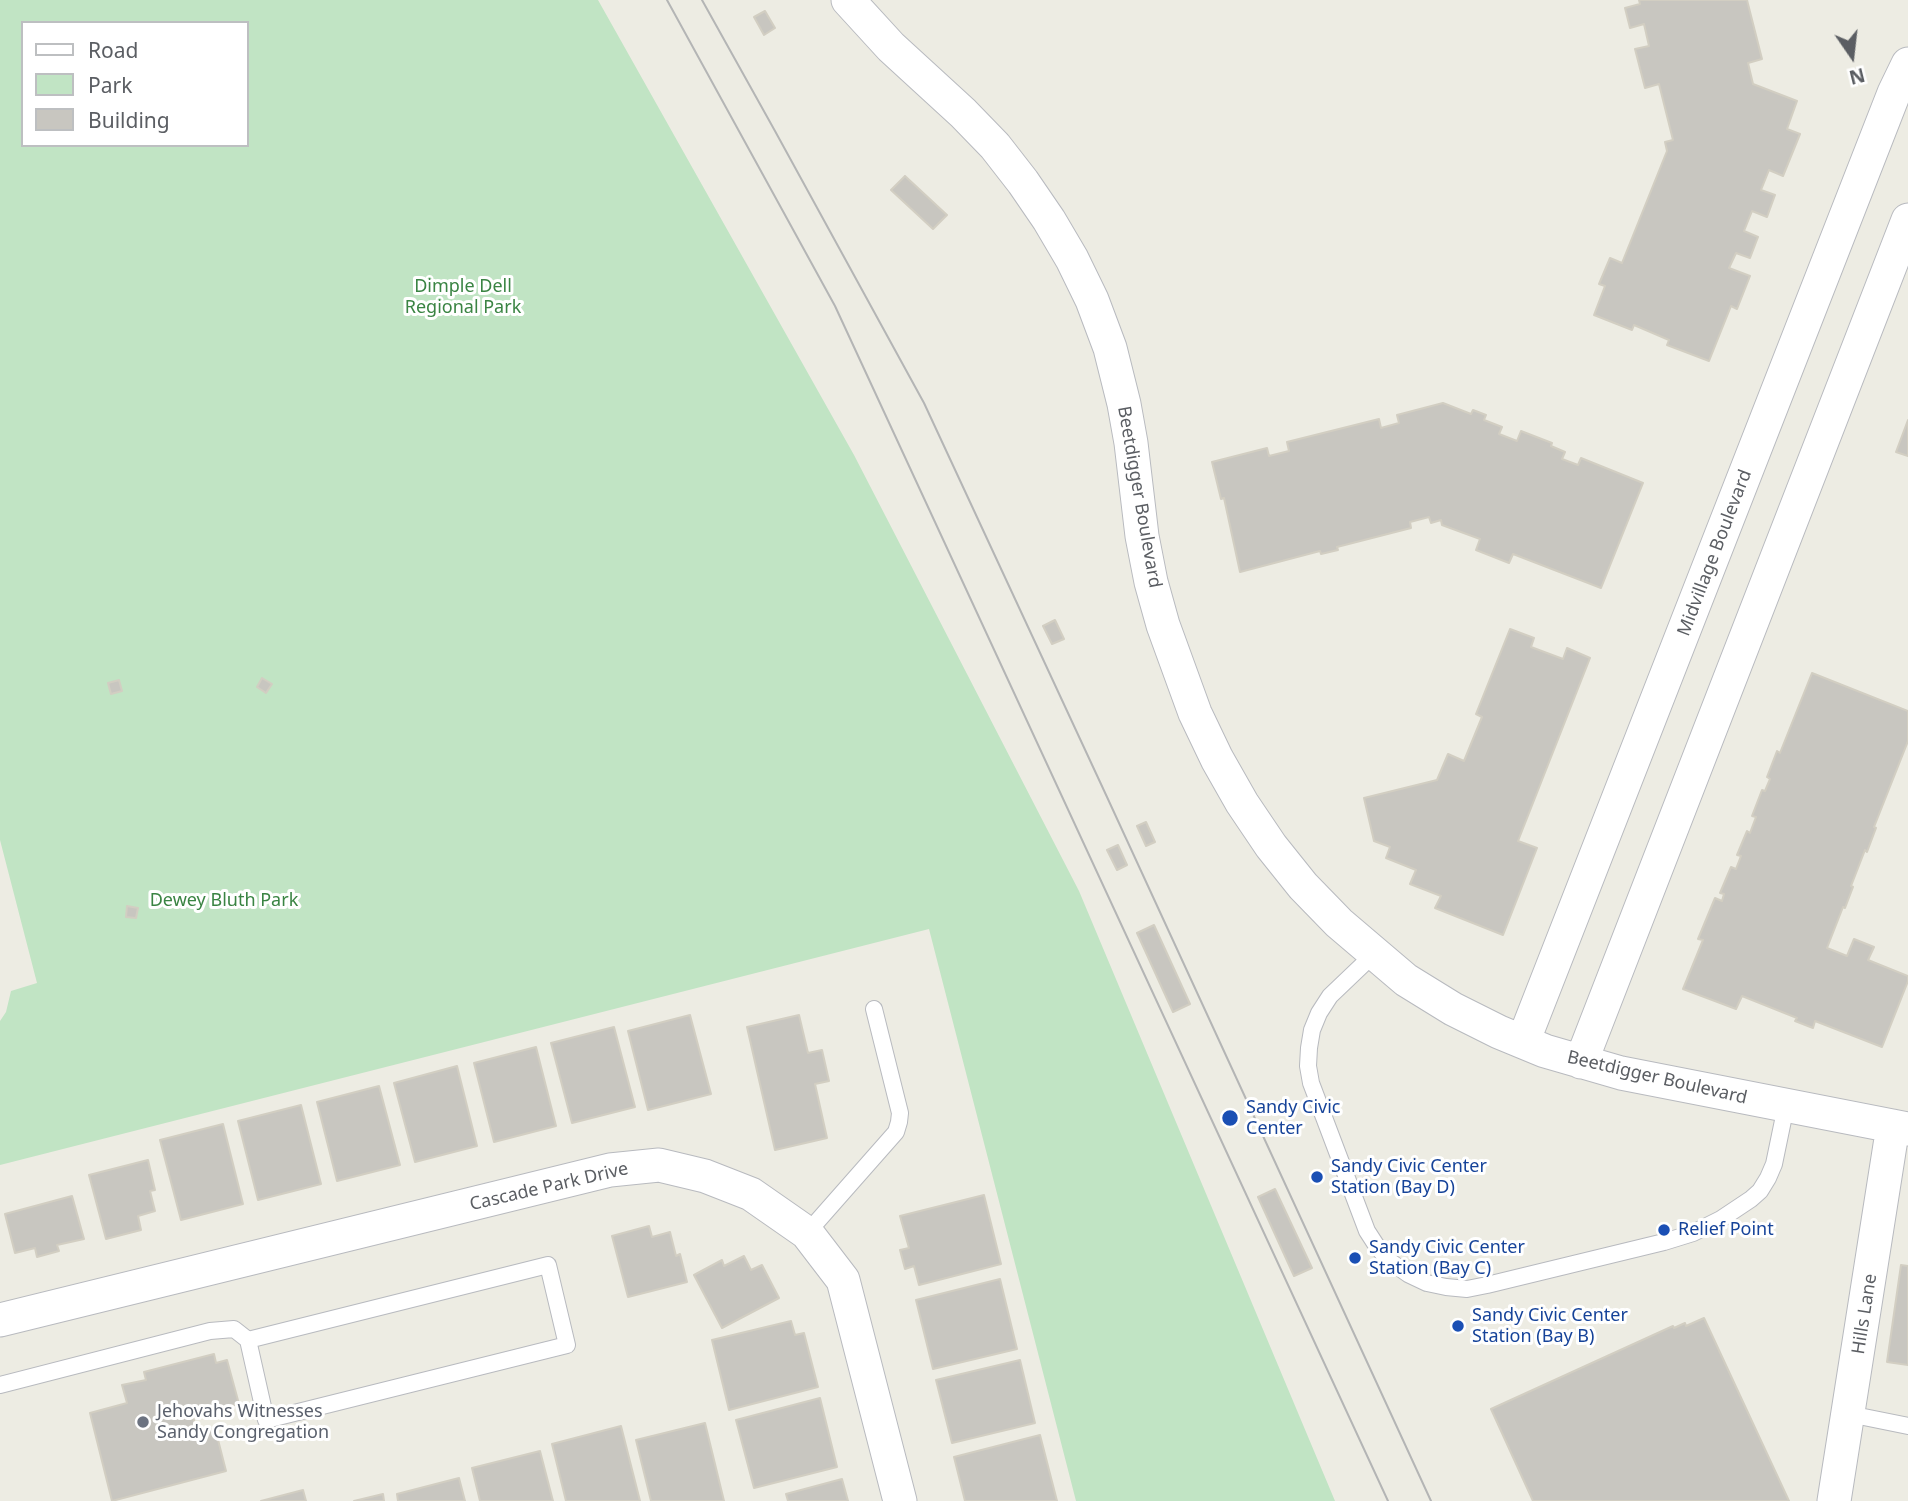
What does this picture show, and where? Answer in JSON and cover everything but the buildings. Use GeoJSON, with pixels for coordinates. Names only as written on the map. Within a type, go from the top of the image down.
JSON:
{"type":"FeatureCollection","features":[{"type":"Feature","properties":{"kind":"street","name":"Beetdigger Boulevard"},"geometry":{"type":"LineString","coordinates":[[848,0],[891,47],[995,146],[1023,182],[1072,259],[1092,300],[1110,348],[1131,443],[1142,536],[1151,582],[1163,625],[1195,713],[1242,803],[1303,886],[1339,923],[1406,980],[1453,1009],[1545,1051],[1621,1073],[1901,1128]]}},
{"type":"Feature","properties":{"kind":"street","name":"Midvillage Boulevard"},"geometry":{"type":"LineString","coordinates":[[1523,1042],[1894,93],[1908,64]]}},
{"type":"Feature","properties":{"kind":"street"},"geometry":{"type":"LineString","coordinates":[[1581,1062],[1908,220]]}},
{"type":"Feature","properties":{"kind":"street","name":"Hills Lane"},"geometry":{"type":"LineString","coordinates":[[1834,1501],[1901,1128]]}},
{"type":"Feature","properties":{"kind":"street","name":"Cascade Park Drive"},"geometry":{"type":"LineString","coordinates":[[0,1320],[610,1170],[659,1165],[705,1176],[751,1194],[807,1233],[843,1280],[900,1501]]}},
{"type":"Feature","properties":{"kind":"lane"},"geometry":{"type":"LineString","coordinates":[[1374,954],[1330,996],[1319,1013],[1312,1030],[1308,1066],[1311,1083],[1367,1231],[1391,1262],[1427,1283],[1467,1289],[1693,1233],[1721,1219],[1760,1191],[1774,1164],[1786,1106]]}},
{"type":"Feature","properties":{"kind":"lane"},"geometry":{"type":"LineString","coordinates":[[807,1233],[896,1132],[899,1122],[900,1113],[874,1009]]}},
{"type":"Feature","properties":{"kind":"lane"},"geometry":{"type":"LineString","coordinates":[[0,1385],[210,1331],[234,1329],[248,1340],[266,1420],[567,1345],[548,1265],[248,1340]]}},
{"type":"Feature","properties":{"kind":"lane"},"geometry":{"type":"LineString","coordinates":[[1849,1414],[1908,1426]]}},
{"type":"Feature","properties":{"kind":"green space"},"geometry":{"type":"Polygon","coordinates":[[[0,0],[598,0],[854,455],[1079,891],[1335,1501],[1076,1501],[929,929],[0,1165],[0,1021],[6,1012],[11,991],[37,983],[0,840],[0,0]]]}},
{"type":"Feature","properties":{"kind":"tram line"},"geometry":{"type":"LineString","coordinates":[[667,0],[835,306],[1388,1501]]}},
{"type":"Feature","properties":{"kind":"tram line"},"geometry":{"type":"LineString","coordinates":[[702,0],[924,403],[1431,1501]]}},
{"type":"Feature","properties":{"kind":"place","name":"Sandy Civic Center"},"geometry":{"type":"Point","coordinates":[1230,1118]}},
{"type":"Feature","properties":{"kind":"place","name":"Sandy Civic Center Station (Bay D)"},"geometry":{"type":"Point","coordinates":[1317,1177]}},
{"type":"Feature","properties":{"kind":"place","name":"Relief Point"},"geometry":{"type":"Point","coordinates":[1664,1230]}},
{"type":"Feature","properties":{"kind":"place","name":"Sandy Civic Center Station (Bay C)"},"geometry":{"type":"Point","coordinates":[1355,1258]}},
{"type":"Feature","properties":{"kind":"place","name":"Sandy Civic Center Station (Bay B)"},"geometry":{"type":"Point","coordinates":[1458,1326]}},
{"type":"Feature","properties":{"kind":"place","name":"Jehovahs Witnesses Sandy Congregation"},"geometry":{"type":"Point","coordinates":[143,1422]}},
{"type":"Feature","properties":{"kind":"park label","name":"Dimple Dell Regional Park"},"geometry":{"type":"Point","coordinates":[463,297]}},
{"type":"Feature","properties":{"kind":"park label","name":"Dewey Bluth Park"},"geometry":{"type":"Point","coordinates":[224,901]}}]}
